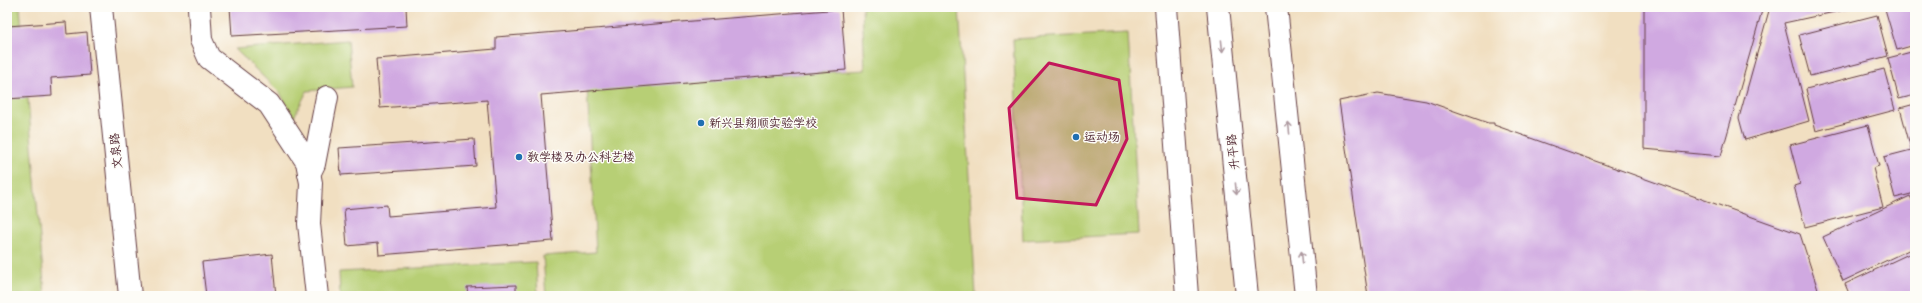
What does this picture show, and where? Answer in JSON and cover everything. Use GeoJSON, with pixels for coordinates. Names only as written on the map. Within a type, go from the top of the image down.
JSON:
{"type":"FeatureCollection","features":[{"type":"Feature","properties":{"kind":"street","name":"文泉路"},"geometry":{"type":"LineString","coordinates":[[102,7],[130,296]]}},
{"type":"Feature","properties":{"kind":"street"},"geometry":{"type":"LineString","coordinates":[[199,7],[201,40],[210,58],[269,104],[307,162],[312,183],[309,224],[317,296]]}},
{"type":"Feature","properties":{"kind":"street"},"geometry":{"type":"LineString","coordinates":[[1166,7],[1186,296]]}},
{"type":"Feature","properties":{"kind":"street","name":"升平路"},"geometry":{"type":"LineString","coordinates":[[1218,7],[1247,296]]}},
{"type":"Feature","properties":{"kind":"street"},"geometry":{"type":"LineString","coordinates":[[1276,7],[1306,296]]}},
{"type":"Feature","properties":{"kind":"street"},"geometry":{"type":"LineString","coordinates":[[309,174],[314,164],[327,97]]}},
{"type":"Feature","properties":{"kind":"highlighted area"},"geometry":{"type":"Polygon","coordinates":[[[1049,63],[1119,80],[1127,139],[1096,205],[1017,198],[1009,108],[1049,63]]]}},
{"type":"Feature","properties":{"kind":"green space"},"geometry":{"type":"Polygon","coordinates":[[[7,7],[20,7],[45,296],[7,296],[7,7]]]}},
{"type":"Feature","properties":{"kind":"green space"},"geometry":{"type":"Polygon","coordinates":[[[862,7],[959,7],[976,296],[546,296],[543,256],[596,252],[587,87],[865,70],[862,7]]]}},
{"type":"Feature","properties":{"kind":"green space","name":"运动场"},"geometry":{"type":"Polygon","coordinates":[[[1128,33],[1139,234],[1023,240],[1013,39],[1128,33]]]}},
{"type":"Feature","properties":{"kind":"green space"},"geometry":{"type":"Polygon","coordinates":[[[348,40],[352,87],[307,91],[294,117],[280,93],[235,49],[348,40]]]}},
{"type":"Feature","properties":{"kind":"green space"},"geometry":{"type":"Polygon","coordinates":[[[536,262],[538,296],[340,296],[339,272],[536,262]]]}},
{"type":"Feature","properties":{"kind":"building"},"geometry":{"type":"Polygon","coordinates":[[[230,7],[406,7],[407,26],[232,36],[230,7]]]}},
{"type":"Feature","properties":{"kind":"building"},"geometry":{"type":"Polygon","coordinates":[[[1644,7],[1763,7],[1721,156],[1644,149],[1644,7]]]}},
{"type":"Feature","properties":{"kind":"building"},"geometry":{"type":"Polygon","coordinates":[[[1770,7],[1853,8],[1784,23],[1809,121],[1745,140],[1739,118],[1770,7]]]}},
{"type":"Feature","properties":{"kind":"building"},"geometry":{"type":"Polygon","coordinates":[[[1892,7],[1915,7],[1915,45],[1897,50],[1885,9],[1892,7]]]}},
{"type":"Feature","properties":{"kind":"building","name":"教学楼及办公科艺楼"},"geometry":{"type":"Polygon","coordinates":[[[841,9],[846,70],[541,95],[553,241],[379,255],[378,243],[347,246],[344,209],[387,205],[388,216],[496,207],[487,100],[380,108],[376,59],[496,49],[496,37],[841,9]]]}},
{"type":"Feature","properties":{"kind":"building"},"geometry":{"type":"Polygon","coordinates":[[[1877,15],[1888,56],[1810,76],[1799,35],[1877,15]]]}},
{"type":"Feature","properties":{"kind":"building"},"geometry":{"type":"Polygon","coordinates":[[[66,22],[67,34],[87,32],[90,75],[51,78],[52,96],[7,99],[7,26],[66,22]]]}},
{"type":"Feature","properties":{"kind":"building"},"geometry":{"type":"Polygon","coordinates":[[[1915,51],[1915,95],[1899,99],[1888,58],[1915,51]]]}},
{"type":"Feature","properties":{"kind":"building"},"geometry":{"type":"Polygon","coordinates":[[[1884,69],[1895,110],[1816,131],[1806,89],[1884,69]]]}},
{"type":"Feature","properties":{"kind":"building"},"geometry":{"type":"Polygon","coordinates":[[[1378,93],[1426,101],[1488,123],[1494,123],[1494,125],[1800,234],[1820,296],[1368,296],[1339,101],[1378,93]]]}},
{"type":"Feature","properties":{"kind":"building"},"geometry":{"type":"Polygon","coordinates":[[[1915,104],[1915,148],[1911,149],[1900,108],[1915,104]]]}},
{"type":"Feature","properties":{"kind":"building"},"geometry":{"type":"Polygon","coordinates":[[[1868,125],[1879,166],[1873,168],[1883,207],[1805,227],[1794,186],[1800,184],[1790,145],[1868,125]]]}},
{"type":"Feature","properties":{"kind":"building"},"geometry":{"type":"Polygon","coordinates":[[[474,139],[476,166],[341,175],[339,148],[474,139]]]}},
{"type":"Feature","properties":{"kind":"building"},"geometry":{"type":"Polygon","coordinates":[[[1915,149],[1915,193],[1895,198],[1884,157],[1915,149]]]}},
{"type":"Feature","properties":{"kind":"building"},"geometry":{"type":"Polygon","coordinates":[[[1910,196],[1915,206],[1915,247],[1843,281],[1823,237],[1910,196]]]}},
{"type":"Feature","properties":{"kind":"building"},"geometry":{"type":"Polygon","coordinates":[[[1915,251],[1915,296],[1850,296],[1845,284],[1915,251]]]}},
{"type":"Feature","properties":{"kind":"building"},"geometry":{"type":"Polygon","coordinates":[[[272,254],[276,296],[206,296],[202,262],[272,254]]]}},
{"type":"Feature","properties":{"kind":"building"},"geometry":{"type":"Polygon","coordinates":[[[516,285],[516,296],[468,296],[467,287],[516,285]]]}},
{"type":"Feature","properties":{"kind":"place","name":"新兴县翔顺实验学校"},"geometry":{"type":"Point","coordinates":[701,123]}},
{"type":"Feature","properties":{"kind":"place","name":"运动场"},"geometry":{"type":"Point","coordinates":[1076,137]}},
{"type":"Feature","properties":{"kind":"place","name":"教学楼及办公科艺楼"},"geometry":{"type":"Point","coordinates":[519,157]}}]}
